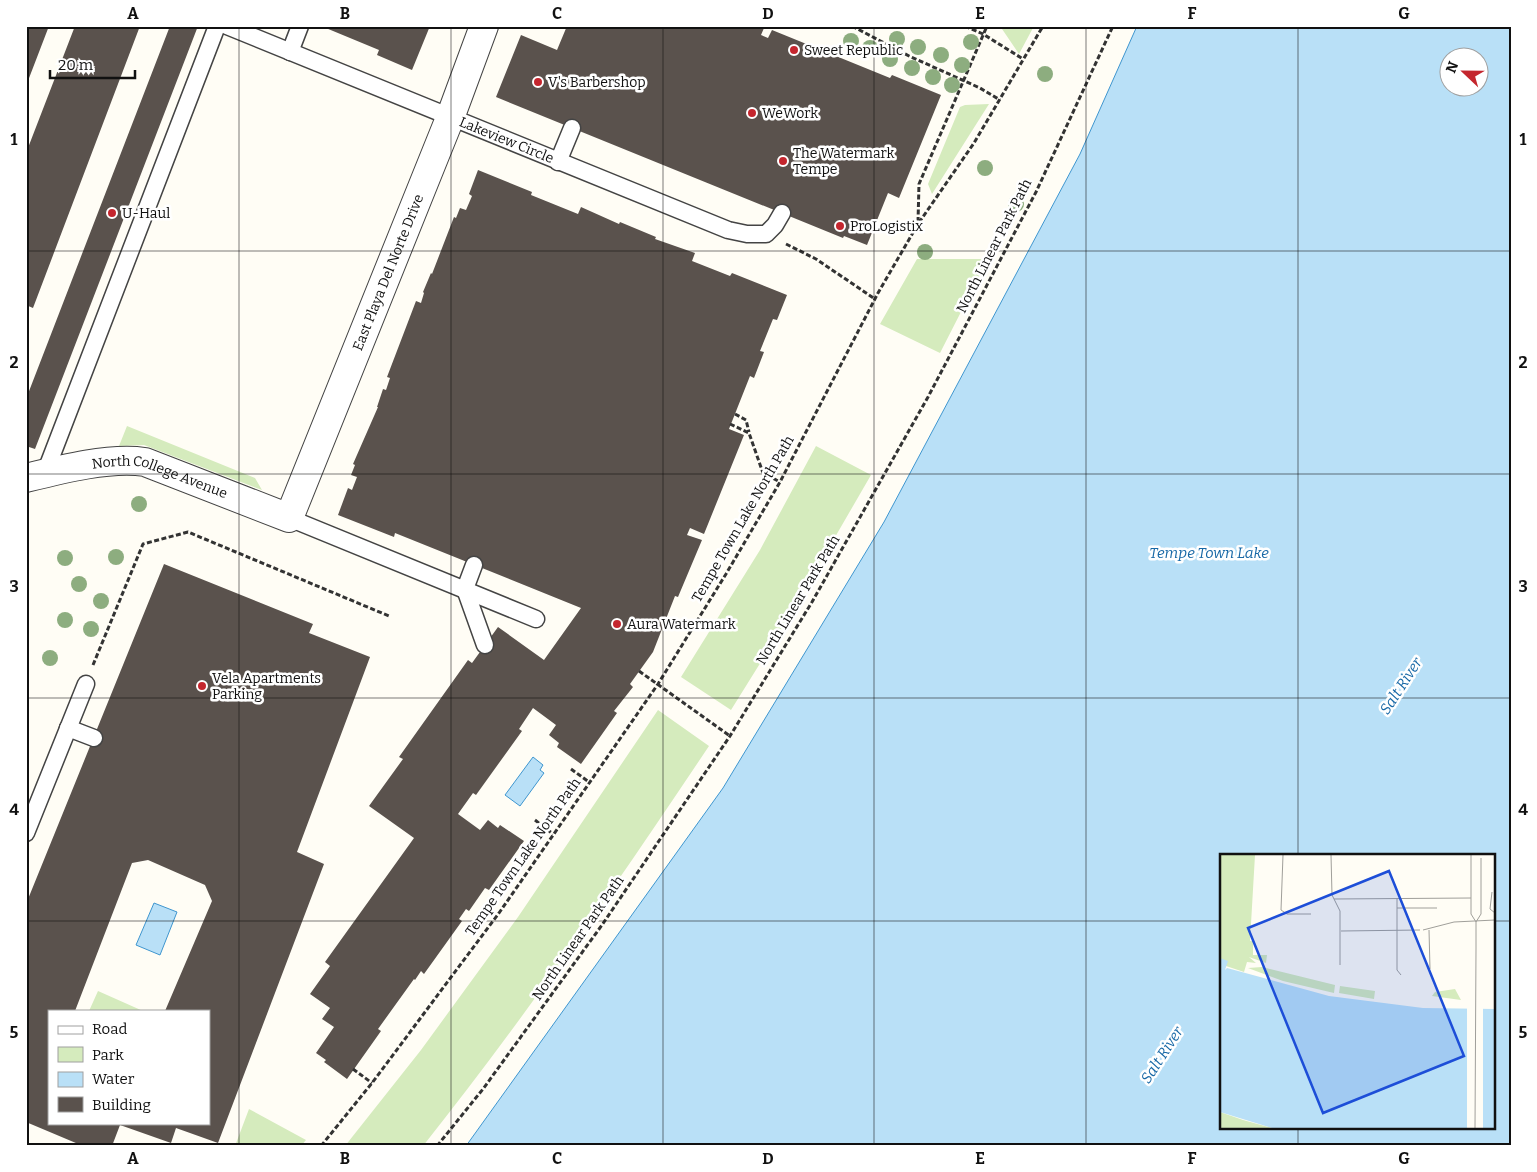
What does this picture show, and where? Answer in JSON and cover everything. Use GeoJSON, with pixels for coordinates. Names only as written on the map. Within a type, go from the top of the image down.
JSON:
{"type":"FeatureCollection","features":[{"type":"Feature","properties":{"kind":"street","name":"East Playa Del Norte Drive"},"geometry":{"type":"LineString","coordinates":[[289,518],[450,118],[484,26]]}},
{"type":"Feature","properties":{"kind":"street","name":"North College Avenue"},"geometry":{"type":"LineString","coordinates":[[36,475],[111,461],[130,460],[145,462],[289,518]]}},
{"type":"Feature","properties":{"kind":"lane"},"geometry":{"type":"LineString","coordinates":[[36,475],[217,26]]}},
{"type":"Feature","properties":{"kind":"lane","name":"Lakeview Circle"},"geometry":{"type":"LineString","coordinates":[[227,26],[728,230],[747,234],[766,234]]}},
{"type":"Feature","properties":{"kind":"lane"},"geometry":{"type":"LineString","coordinates":[[290,52],[300,26]]}},
{"type":"Feature","properties":{"kind":"lane"},"geometry":{"type":"LineString","coordinates":[[558,162],[572,128]]}},
{"type":"Feature","properties":{"kind":"lane"},"geometry":{"type":"LineString","coordinates":[[766,234],[775,225],[782,213]]}},
{"type":"Feature","properties":{"kind":"lane"},"geometry":{"type":"LineString","coordinates":[[289,518],[536,619]]}},
{"type":"Feature","properties":{"kind":"lane"},"geometry":{"type":"LineString","coordinates":[[474,565],[465,590],[485,645]]}},
{"type":"Feature","properties":{"kind":"lane"},"geometry":{"type":"LineString","coordinates":[[26,833],[86,684]]}},
{"type":"Feature","properties":{"kind":"lane"},"geometry":{"type":"LineString","coordinates":[[68,728],[94,738]]}},
{"type":"Feature","properties":{"kind":"path"},"geometry":{"type":"LineString","coordinates":[[852,26],[909,56],[980,88],[1000,100]]}},
{"type":"Feature","properties":{"kind":"path"},"geometry":{"type":"LineString","coordinates":[[965,26],[983,34],[1023,60]]}},
{"type":"Feature","properties":{"kind":"path"},"geometry":{"type":"LineString","coordinates":[[918,224],[920,184],[987,26]]}},
{"type":"Feature","properties":{"kind":"path","name":"Tempe Town Lake North Path"},"geometry":{"type":"LineString","coordinates":[[321,1146],[372,1083],[499,913],[658,684],[780,482],[875,299],[918,224],[974,143],[1042,26]]}},
{"type":"Feature","properties":{"kind":"path","name":"North Linear Park Path"},"geometry":{"type":"LineString","coordinates":[[437,1146],[483,1089],[602,925],[730,736],[812,602],[928,397],[1036,192],[1113,26]]}},
{"type":"Feature","properties":{"kind":"path"},"geometry":{"type":"LineString","coordinates":[[766,234],[816,259],[875,299]]}},
{"type":"Feature","properties":{"kind":"path"},"geometry":{"type":"LineString","coordinates":[[735,414],[746,420],[763,473],[780,482]]}},
{"type":"Feature","properties":{"kind":"path"},"geometry":{"type":"LineString","coordinates":[[730,424],[749,433]]}},
{"type":"Feature","properties":{"kind":"path"},"geometry":{"type":"LineString","coordinates":[[86,684],[143,544],[188,532],[388,616]]}},
{"type":"Feature","properties":{"kind":"path"},"geometry":{"type":"LineString","coordinates":[[639,670],[730,736]]}},
{"type":"Feature","properties":{"kind":"path"},"geometry":{"type":"LineString","coordinates":[[572,769],[589,782]]}},
{"type":"Feature","properties":{"kind":"path"},"geometry":{"type":"LineString","coordinates":[[535,820],[553,834]]}},
{"type":"Feature","properties":{"kind":"path"},"geometry":{"type":"LineString","coordinates":[[353,1070],[372,1083]]}},
{"type":"Feature","properties":{"kind":"green space"},"geometry":{"type":"Polygon","coordinates":[[[1000,26],[1034,26],[1019,54],[1000,26]]]}},
{"type":"Feature","properties":{"kind":"green space"},"geometry":{"type":"Polygon","coordinates":[[[989,104],[932,194],[928,184],[960,107],[989,104]]]}},
{"type":"Feature","properties":{"kind":"green space"},"geometry":{"type":"Polygon","coordinates":[[[917,259],[988,259],[940,353],[880,324],[917,259]]]}},
{"type":"Feature","properties":{"kind":"green space"},"geometry":{"type":"Polygon","coordinates":[[[127,426],[255,478],[262,490],[144,445],[119,446],[127,426]]]}},
{"type":"Feature","properties":{"kind":"green space"},"geometry":{"type":"Polygon","coordinates":[[[816,446],[871,475],[787,620],[731,710],[681,677],[760,550],[816,446]]]}},
{"type":"Feature","properties":{"kind":"green space"},"geometry":{"type":"Polygon","coordinates":[[[658,710],[709,746],[605,899],[534,999],[423,1146],[345,1146],[421,1050],[518,917],[658,710]]]}},
{"type":"Feature","properties":{"kind":"green space"},"geometry":{"type":"Polygon","coordinates":[[[98,991],[141,1010],[89,1010],[98,991]]]}},
{"type":"Feature","properties":{"kind":"green space"},"geometry":{"type":"Polygon","coordinates":[[[249,1109],[306,1140],[301,1146],[235,1146],[249,1109]]]}},
{"type":"Feature","properties":{"kind":"water","name":"Tempe Town Lake"},"geometry":{"type":"Polygon","coordinates":[[[1137,26],[1511,26],[1511,1146],[466,1146],[723,788],[884,522],[1080,154],[1137,26]]]}},
{"type":"Feature","properties":{"kind":"water"},"geometry":{"type":"Polygon","coordinates":[[[533,757],[543,765],[540,770],[544,773],[520,806],[505,795],[533,757]]]}},
{"type":"Feature","properties":{"kind":"water"},"geometry":{"type":"Polygon","coordinates":[[[154,903],[177,912],[160,955],[136,945],[154,903]]]}},
{"type":"Feature","properties":{"kind":"building"},"geometry":{"type":"Polygon","coordinates":[[[26,26],[49,26],[26,86],[26,26]]]}},
{"type":"Feature","properties":{"kind":"building"},"geometry":{"type":"Polygon","coordinates":[[[75,26],[140,26],[33,308],[26,305],[26,153],[75,26]]]}},
{"type":"Feature","properties":{"kind":"building","name":"U-Haul"},"geometry":{"type":"Polygon","coordinates":[[[170,26],[198,26],[35,449],[26,446],[26,399],[170,26]]]}},
{"type":"Feature","properties":{"kind":"building"},"geometry":{"type":"Polygon","coordinates":[[[321,26],[430,26],[412,70],[377,55],[379,50],[321,26]]]}},
{"type":"Feature","properties":{"kind":"building","name":"The Watermark Tempe"},"geometry":{"type":"Polygon","coordinates":[[[567,26],[759,26],[764,28],[761,35],[768,38],[772,30],[890,78],[892,75],[941,95],[899,198],[888,193],[867,245],[844,236],[843,238],[496,97],[521,35],[557,50],[567,26]]]}},
{"type":"Feature","properties":{"kind":"building","name":"Aura Watermark"},"geometry":{"type":"Polygon","coordinates":[[[478,170],[532,192],[531,195],[578,214],[581,207],[619,224],[620,222],[656,237],[655,239],[695,253],[692,261],[730,276],[732,273],[787,295],[777,320],[773,319],[760,351],[764,352],[754,378],[750,376],[729,429],[744,435],[704,534],[690,528],[687,535],[702,540],[678,597],[675,596],[653,652],[630,684],[633,687],[614,711],[617,713],[581,764],[557,747],[559,743],[549,735],[556,725],[533,708],[519,729],[522,731],[476,795],[473,793],[458,814],[480,830],[488,820],[498,828],[500,825],[524,841],[489,890],[485,888],[469,911],[466,909],[459,919],[462,921],[424,974],[421,971],[414,979],[378,1029],[381,1031],[347,1079],[324,1062],[326,1060],[316,1053],[334,1027],[322,1019],[330,1008],[310,994],[330,966],[325,962],[414,838],[369,806],[403,759],[399,757],[468,660],[472,663],[498,627],[544,660],[581,608],[395,533],[394,537],[338,515],[348,488],[352,490],[357,477],[351,475],[355,465],[353,464],[378,407],[383,389],[386,390],[390,378],[387,377],[416,301],[421,303],[423,292],[454,217],[456,218],[460,208],[466,210],[472,196],[469,194],[478,170]]]}},
{"type":"Feature","properties":{"kind":"building"},"geometry":{"type":"Polygon","coordinates":[[[164,564],[313,624],[309,633],[370,657],[297,852],[324,864],[218,1143],[176,1128],[171,1143],[120,1125],[112,1146],[83,1146],[26,1122],[26,904],[164,564]],[[148,860],[132,863],[75,1010],[48,1010],[48,1124],[210,1124],[210,1010],[165,1010],[212,901],[205,885],[148,860]]]}},
{"type":"Feature","properties":{"kind":"place","name":"Sweet Republic"},"geometry":{"type":"Point","coordinates":[794,50]}},
{"type":"Feature","properties":{"kind":"place","name":"V's Barbershop"},"geometry":{"type":"Point","coordinates":[538,82]}},
{"type":"Feature","properties":{"kind":"place","name":"WeWork"},"geometry":{"type":"Point","coordinates":[752,113]}},
{"type":"Feature","properties":{"kind":"place","name":"The Watermark Tempe"},"geometry":{"type":"Point","coordinates":[783,161]}},
{"type":"Feature","properties":{"kind":"place","name":"U-Haul"},"geometry":{"type":"Point","coordinates":[112,213]}},
{"type":"Feature","properties":{"kind":"place","name":"ProLogistix"},"geometry":{"type":"Point","coordinates":[840,226]}},
{"type":"Feature","properties":{"kind":"place","name":"Aura Watermark"},"geometry":{"type":"Point","coordinates":[617,624]}},
{"type":"Feature","properties":{"kind":"place","name":"Vela Apartments Parking"},"geometry":{"type":"Point","coordinates":[202,686]}},
{"type":"Feature","properties":{"kind":"water label","name":"Salt River"},"geometry":{"type":"Point","coordinates":[1401,686]}},
{"type":"Feature","properties":{"kind":"water label","name":"Salt River"},"geometry":{"type":"Point","coordinates":[1162,1055]}}]}
